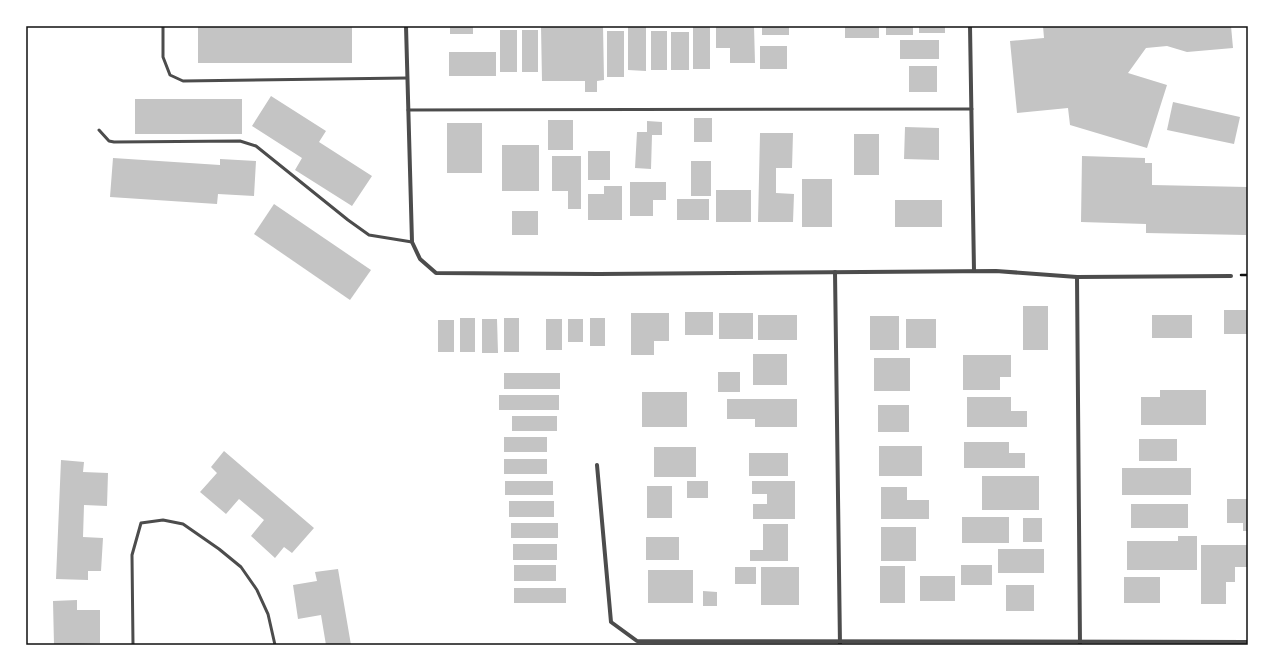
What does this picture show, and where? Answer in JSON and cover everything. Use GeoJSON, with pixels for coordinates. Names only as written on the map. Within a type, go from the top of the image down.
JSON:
{"type":"FeatureCollection","features":[{"type":"Feature","properties":{"kind":"street"},"geometry":{"type":"LineString","coordinates":[[406,26],[412,242],[420,259],[436,273],[607,274],[996,271],[1077,276],[1231,276]]}},
{"type":"Feature","properties":{"kind":"street"},"geometry":{"type":"LineString","coordinates":[[970,26],[974,271]]}},
{"type":"Feature","properties":{"kind":"street"},"geometry":{"type":"LineString","coordinates":[[835,272],[840,643]]}},
{"type":"Feature","properties":{"kind":"street"},"geometry":{"type":"LineString","coordinates":[[1077,276],[1080,643]]}},
{"type":"Feature","properties":{"kind":"street"},"geometry":{"type":"LineString","coordinates":[[597,465],[611,622],[637,641],[840,643],[1248,642]]}},
{"type":"Feature","properties":{"kind":"lane"},"geometry":{"type":"LineString","coordinates":[[164,26],[163,57],[170,75],[183,81],[407,78]]}},
{"type":"Feature","properties":{"kind":"lane"},"geometry":{"type":"LineString","coordinates":[[408,110],[972,109]]}},
{"type":"Feature","properties":{"kind":"lane"},"geometry":{"type":"LineString","coordinates":[[99,130],[109,141],[114,142],[240,141],[251,144],[369,235],[412,242]]}},
{"type":"Feature","properties":{"kind":"lane"},"geometry":{"type":"LineString","coordinates":[[133,645],[132,555],[141,523],[163,520],[183,524],[220,549],[241,567],[257,590],[268,614],[275,645]]}},
{"type":"Feature","properties":{"kind":"building"},"geometry":{"type":"Polygon","coordinates":[[[198,26],[352,26],[352,63],[198,63],[198,26]]]}},
{"type":"Feature","properties":{"kind":"building"},"geometry":{"type":"Polygon","coordinates":[[[450,26],[473,26],[473,34],[450,34],[450,26]]]}},
{"type":"Feature","properties":{"kind":"building"},"geometry":{"type":"Polygon","coordinates":[[[541,26],[603,26],[604,80],[597,81],[597,92],[585,92],[585,81],[542,81],[541,26]]]}},
{"type":"Feature","properties":{"kind":"building"},"geometry":{"type":"Polygon","coordinates":[[[628,26],[646,26],[646,71],[628,70],[628,26]]]}},
{"type":"Feature","properties":{"kind":"building"},"geometry":{"type":"Polygon","coordinates":[[[693,26],[710,26],[710,69],[693,69],[693,26]]]}},
{"type":"Feature","properties":{"kind":"building"},"geometry":{"type":"Polygon","coordinates":[[[716,26],[754,26],[755,63],[730,63],[730,48],[716,48],[716,26]]]}},
{"type":"Feature","properties":{"kind":"building"},"geometry":{"type":"Polygon","coordinates":[[[762,26],[789,26],[789,35],[762,35],[762,26]]]}},
{"type":"Feature","properties":{"kind":"building"},"geometry":{"type":"Polygon","coordinates":[[[845,26],[879,26],[879,38],[845,38],[845,26]]]}},
{"type":"Feature","properties":{"kind":"building"},"geometry":{"type":"Polygon","coordinates":[[[886,26],[913,26],[913,35],[886,35],[886,26]]]}},
{"type":"Feature","properties":{"kind":"building"},"geometry":{"type":"Polygon","coordinates":[[[919,26],[945,26],[945,33],[919,33],[919,26]]]}},
{"type":"Feature","properties":{"kind":"building"},"geometry":{"type":"Polygon","coordinates":[[[1043,26],[1231,26],[1233,48],[1187,52],[1167,46],[1146,48],[1128,73],[1167,85],[1147,148],[1070,125],[1068,108],[1017,113],[1010,41],[1044,38],[1043,26]]]}},
{"type":"Feature","properties":{"kind":"building"},"geometry":{"type":"Polygon","coordinates":[[[500,30],[517,30],[517,72],[500,72],[500,30]]]}},
{"type":"Feature","properties":{"kind":"building"},"geometry":{"type":"Polygon","coordinates":[[[522,30],[538,30],[538,72],[522,72],[522,30]]]}},
{"type":"Feature","properties":{"kind":"building"},"geometry":{"type":"Polygon","coordinates":[[[607,31],[624,31],[624,77],[607,77],[607,31]]]}},
{"type":"Feature","properties":{"kind":"building"},"geometry":{"type":"Polygon","coordinates":[[[651,31],[667,31],[667,70],[651,70],[651,31]]]}},
{"type":"Feature","properties":{"kind":"building"},"geometry":{"type":"Polygon","coordinates":[[[671,32],[689,32],[689,70],[671,70],[671,32]]]}},
{"type":"Feature","properties":{"kind":"building"},"geometry":{"type":"Polygon","coordinates":[[[900,40],[939,40],[939,59],[900,59],[900,40]]]}},
{"type":"Feature","properties":{"kind":"building"},"geometry":{"type":"Polygon","coordinates":[[[760,46],[787,46],[787,69],[760,69],[760,46]]]}},
{"type":"Feature","properties":{"kind":"building"},"geometry":{"type":"Polygon","coordinates":[[[449,52],[496,52],[496,76],[449,76],[449,52]]]}},
{"type":"Feature","properties":{"kind":"building"},"geometry":{"type":"Polygon","coordinates":[[[909,66],[937,66],[937,92],[909,92],[909,66]]]}},
{"type":"Feature","properties":{"kind":"building"},"geometry":{"type":"Polygon","coordinates":[[[271,96],[326,131],[319,142],[372,176],[352,206],[295,170],[302,158],[252,126],[271,96]]]}},
{"type":"Feature","properties":{"kind":"building"},"geometry":{"type":"Polygon","coordinates":[[[135,99],[242,99],[242,134],[135,134],[135,99]]]}},
{"type":"Feature","properties":{"kind":"building"},"geometry":{"type":"Polygon","coordinates":[[[1173,102],[1240,117],[1234,144],[1167,130],[1173,102]]]}},
{"type":"Feature","properties":{"kind":"building"},"geometry":{"type":"Polygon","coordinates":[[[694,118],[712,118],[712,142],[694,142],[694,118]]]}},
{"type":"Feature","properties":{"kind":"building"},"geometry":{"type":"Polygon","coordinates":[[[548,120],[573,120],[573,150],[548,150],[548,120]]]}},
{"type":"Feature","properties":{"kind":"building"},"geometry":{"type":"Polygon","coordinates":[[[647,121],[662,122],[662,135],[652,135],[651,169],[635,168],[637,132],[647,132],[647,121]]]}},
{"type":"Feature","properties":{"kind":"building"},"geometry":{"type":"Polygon","coordinates":[[[447,123],[482,123],[482,173],[447,173],[447,123]]]}},
{"type":"Feature","properties":{"kind":"building"},"geometry":{"type":"Polygon","coordinates":[[[905,127],[939,128],[939,160],[904,159],[905,127]]]}},
{"type":"Feature","properties":{"kind":"building"},"geometry":{"type":"Polygon","coordinates":[[[760,133],[793,133],[792,168],[776,168],[776,193],[794,194],[793,222],[758,222],[760,133]]]}},
{"type":"Feature","properties":{"kind":"building"},"geometry":{"type":"Polygon","coordinates":[[[854,134],[879,134],[879,175],[854,175],[854,134]]]}},
{"type":"Feature","properties":{"kind":"building"},"geometry":{"type":"Polygon","coordinates":[[[502,145],[539,145],[539,191],[502,191],[502,145]]]}},
{"type":"Feature","properties":{"kind":"building"},"geometry":{"type":"Polygon","coordinates":[[[588,151],[610,151],[610,180],[588,180],[588,151]]]}},
{"type":"Feature","properties":{"kind":"building"},"geometry":{"type":"Polygon","coordinates":[[[552,156],[581,156],[581,209],[568,209],[568,191],[552,191],[552,156]]]}},
{"type":"Feature","properties":{"kind":"building"},"geometry":{"type":"Polygon","coordinates":[[[1082,156],[1145,158],[1145,163],[1152,163],[1152,185],[1247,187],[1246,235],[1146,233],[1146,224],[1081,222],[1082,156]]]}},
{"type":"Feature","properties":{"kind":"building"},"geometry":{"type":"Polygon","coordinates":[[[113,158],[220,165],[220,159],[256,161],[254,196],[218,194],[217,204],[110,197],[113,158]]]}},
{"type":"Feature","properties":{"kind":"building"},"geometry":{"type":"Polygon","coordinates":[[[691,161],[711,161],[711,196],[691,196],[691,161]]]}},
{"type":"Feature","properties":{"kind":"building"},"geometry":{"type":"Polygon","coordinates":[[[802,179],[832,179],[832,227],[802,227],[802,179]]]}},
{"type":"Feature","properties":{"kind":"building"},"geometry":{"type":"Polygon","coordinates":[[[630,182],[666,182],[666,200],[653,200],[653,216],[630,216],[630,182]]]}},
{"type":"Feature","properties":{"kind":"building"},"geometry":{"type":"Polygon","coordinates":[[[604,186],[622,186],[622,220],[588,220],[588,194],[604,194],[604,186]]]}},
{"type":"Feature","properties":{"kind":"building"},"geometry":{"type":"Polygon","coordinates":[[[716,190],[751,190],[751,222],[716,222],[716,190]]]}},
{"type":"Feature","properties":{"kind":"building"},"geometry":{"type":"Polygon","coordinates":[[[677,199],[709,199],[709,220],[677,220],[677,199]]]}},
{"type":"Feature","properties":{"kind":"building"},"geometry":{"type":"Polygon","coordinates":[[[895,200],[942,200],[942,227],[895,227],[895,200]]]}},
{"type":"Feature","properties":{"kind":"building"},"geometry":{"type":"Polygon","coordinates":[[[274,204],[371,270],[350,300],[254,234],[274,204]]]}},
{"type":"Feature","properties":{"kind":"building"},"geometry":{"type":"Polygon","coordinates":[[[512,211],[538,211],[538,235],[512,235],[512,211]]]}},
{"type":"Feature","properties":{"kind":"building"},"geometry":{"type":"Polygon","coordinates":[[[1023,306],[1048,306],[1048,350],[1023,350],[1023,306]]]}},
{"type":"Feature","properties":{"kind":"building"},"geometry":{"type":"Polygon","coordinates":[[[1224,310],[1248,310],[1248,334],[1224,334],[1224,310]]]}},
{"type":"Feature","properties":{"kind":"building"},"geometry":{"type":"Polygon","coordinates":[[[685,312],[713,312],[713,335],[685,335],[685,312]]]}},
{"type":"Feature","properties":{"kind":"building"},"geometry":{"type":"Polygon","coordinates":[[[631,313],[669,313],[669,341],[654,341],[654,355],[631,355],[631,313]]]}},
{"type":"Feature","properties":{"kind":"building"},"geometry":{"type":"Polygon","coordinates":[[[719,313],[753,313],[753,339],[719,339],[719,313]]]}},
{"type":"Feature","properties":{"kind":"building"},"geometry":{"type":"Polygon","coordinates":[[[758,315],[797,315],[797,340],[758,340],[758,315]]]}},
{"type":"Feature","properties":{"kind":"building"},"geometry":{"type":"Polygon","coordinates":[[[1152,315],[1192,315],[1192,338],[1152,338],[1152,315]]]}},
{"type":"Feature","properties":{"kind":"building"},"geometry":{"type":"Polygon","coordinates":[[[870,316],[899,316],[899,350],[870,350],[870,316]]]}},
{"type":"Feature","properties":{"kind":"building"},"geometry":{"type":"Polygon","coordinates":[[[460,318],[475,318],[475,352],[460,352],[460,318]]]}},
{"type":"Feature","properties":{"kind":"building"},"geometry":{"type":"Polygon","coordinates":[[[504,318],[519,318],[519,352],[504,352],[504,318]]]}},
{"type":"Feature","properties":{"kind":"building"},"geometry":{"type":"Polygon","coordinates":[[[590,318],[605,318],[605,346],[590,346],[590,318]]]}},
{"type":"Feature","properties":{"kind":"building"},"geometry":{"type":"Polygon","coordinates":[[[482,319],[497,319],[498,353],[482,353],[482,319]]]}},
{"type":"Feature","properties":{"kind":"building"},"geometry":{"type":"Polygon","coordinates":[[[546,319],[562,319],[562,350],[546,350],[546,319]]]}},
{"type":"Feature","properties":{"kind":"building"},"geometry":{"type":"Polygon","coordinates":[[[568,319],[583,319],[583,342],[568,342],[568,319]]]}},
{"type":"Feature","properties":{"kind":"building"},"geometry":{"type":"Polygon","coordinates":[[[906,319],[936,319],[936,348],[906,348],[906,319]]]}},
{"type":"Feature","properties":{"kind":"building"},"geometry":{"type":"Polygon","coordinates":[[[438,320],[454,320],[454,352],[438,352],[438,320]]]}},
{"type":"Feature","properties":{"kind":"building"},"geometry":{"type":"Polygon","coordinates":[[[753,354],[787,354],[787,385],[753,385],[753,354]]]}},
{"type":"Feature","properties":{"kind":"building"},"geometry":{"type":"Polygon","coordinates":[[[963,355],[1011,355],[1011,377],[1000,377],[1000,390],[963,390],[963,355]]]}},
{"type":"Feature","properties":{"kind":"building"},"geometry":{"type":"Polygon","coordinates":[[[874,358],[910,358],[910,391],[874,391],[874,358]]]}},
{"type":"Feature","properties":{"kind":"building"},"geometry":{"type":"Polygon","coordinates":[[[718,372],[740,372],[740,392],[718,392],[718,372]]]}},
{"type":"Feature","properties":{"kind":"building"},"geometry":{"type":"Polygon","coordinates":[[[504,373],[560,373],[560,389],[504,389],[504,373]]]}},
{"type":"Feature","properties":{"kind":"building"},"geometry":{"type":"Polygon","coordinates":[[[1160,390],[1206,390],[1206,425],[1141,425],[1141,397],[1160,397],[1160,390]]]}},
{"type":"Feature","properties":{"kind":"building"},"geometry":{"type":"Polygon","coordinates":[[[642,392],[687,392],[687,427],[642,427],[642,392]]]}},
{"type":"Feature","properties":{"kind":"building"},"geometry":{"type":"Polygon","coordinates":[[[499,395],[559,395],[559,410],[499,410],[499,395]]]}},
{"type":"Feature","properties":{"kind":"building"},"geometry":{"type":"Polygon","coordinates":[[[967,397],[1011,397],[1011,411],[1027,411],[1027,427],[967,427],[967,397]]]}},
{"type":"Feature","properties":{"kind":"building"},"geometry":{"type":"Polygon","coordinates":[[[727,399],[797,399],[797,427],[755,427],[755,419],[727,419],[727,399]]]}},
{"type":"Feature","properties":{"kind":"building"},"geometry":{"type":"Polygon","coordinates":[[[878,405],[909,405],[909,432],[878,432],[878,405]]]}},
{"type":"Feature","properties":{"kind":"building"},"geometry":{"type":"Polygon","coordinates":[[[512,416],[557,416],[557,431],[512,431],[512,416]]]}},
{"type":"Feature","properties":{"kind":"building"},"geometry":{"type":"Polygon","coordinates":[[[504,437],[547,437],[547,452],[504,452],[504,437]]]}},
{"type":"Feature","properties":{"kind":"building"},"geometry":{"type":"Polygon","coordinates":[[[1139,439],[1177,439],[1177,461],[1139,461],[1139,439]]]}},
{"type":"Feature","properties":{"kind":"building"},"geometry":{"type":"Polygon","coordinates":[[[964,442],[1009,442],[1009,453],[1025,453],[1025,468],[964,468],[964,442]]]}},
{"type":"Feature","properties":{"kind":"building"},"geometry":{"type":"Polygon","coordinates":[[[879,446],[922,446],[922,476],[879,476],[879,446]]]}},
{"type":"Feature","properties":{"kind":"building"},"geometry":{"type":"Polygon","coordinates":[[[654,447],[696,447],[696,477],[654,477],[654,447]]]}},
{"type":"Feature","properties":{"kind":"building"},"geometry":{"type":"Polygon","coordinates":[[[224,451],[314,528],[292,553],[284,547],[275,558],[251,536],[264,520],[239,499],[226,514],[200,492],[217,473],[211,467],[224,451]]]}},
{"type":"Feature","properties":{"kind":"building"},"geometry":{"type":"Polygon","coordinates":[[[749,453],[788,453],[788,476],[749,476],[749,453]]]}},
{"type":"Feature","properties":{"kind":"building"},"geometry":{"type":"Polygon","coordinates":[[[504,459],[547,459],[547,474],[504,474],[504,459]]]}},
{"type":"Feature","properties":{"kind":"building"},"geometry":{"type":"Polygon","coordinates":[[[61,460],[84,462],[83,472],[108,473],[107,506],[84,505],[83,537],[103,538],[101,571],[88,571],[88,580],[56,579],[61,460]]]}},
{"type":"Feature","properties":{"kind":"building"},"geometry":{"type":"Polygon","coordinates":[[[1122,468],[1191,468],[1191,495],[1122,495],[1122,468]]]}},
{"type":"Feature","properties":{"kind":"building"},"geometry":{"type":"Polygon","coordinates":[[[982,476],[1039,476],[1039,510],[982,510],[982,476]]]}},
{"type":"Feature","properties":{"kind":"building"},"geometry":{"type":"Polygon","coordinates":[[[505,481],[553,481],[553,495],[505,495],[505,481]]]}},
{"type":"Feature","properties":{"kind":"building"},"geometry":{"type":"Polygon","coordinates":[[[687,481],[708,481],[708,498],[687,498],[687,481]]]}},
{"type":"Feature","properties":{"kind":"building"},"geometry":{"type":"Polygon","coordinates":[[[752,481],[795,481],[795,519],[753,519],[753,504],[767,504],[767,494],[752,494],[752,481]]]}},
{"type":"Feature","properties":{"kind":"building"},"geometry":{"type":"Polygon","coordinates":[[[647,486],[672,486],[672,518],[647,518],[647,486]]]}},
{"type":"Feature","properties":{"kind":"building"},"geometry":{"type":"Polygon","coordinates":[[[881,487],[907,487],[907,500],[929,500],[929,519],[881,519],[881,487]]]}},
{"type":"Feature","properties":{"kind":"building"},"geometry":{"type":"Polygon","coordinates":[[[1227,499],[1248,499],[1248,531],[1243,531],[1243,523],[1227,523],[1227,499]]]}},
{"type":"Feature","properties":{"kind":"building"},"geometry":{"type":"Polygon","coordinates":[[[509,501],[554,501],[554,517],[509,517],[509,501]]]}},
{"type":"Feature","properties":{"kind":"building"},"geometry":{"type":"Polygon","coordinates":[[[1131,504],[1188,504],[1188,528],[1131,528],[1131,504]]]}},
{"type":"Feature","properties":{"kind":"building"},"geometry":{"type":"Polygon","coordinates":[[[962,517],[1009,517],[1009,543],[962,543],[962,517]]]}},
{"type":"Feature","properties":{"kind":"building"},"geometry":{"type":"Polygon","coordinates":[[[1023,518],[1042,518],[1042,542],[1023,542],[1023,518]]]}},
{"type":"Feature","properties":{"kind":"building"},"geometry":{"type":"Polygon","coordinates":[[[511,523],[558,523],[558,538],[511,538],[511,523]]]}},
{"type":"Feature","properties":{"kind":"building"},"geometry":{"type":"Polygon","coordinates":[[[763,524],[788,524],[788,561],[750,561],[750,550],[763,550],[763,524]]]}},
{"type":"Feature","properties":{"kind":"building"},"geometry":{"type":"Polygon","coordinates":[[[881,527],[916,527],[916,561],[881,561],[881,527]]]}},
{"type":"Feature","properties":{"kind":"building"},"geometry":{"type":"Polygon","coordinates":[[[1178,536],[1197,536],[1197,570],[1127,570],[1127,541],[1178,541],[1178,536]]]}},
{"type":"Feature","properties":{"kind":"building"},"geometry":{"type":"Polygon","coordinates":[[[646,537],[679,537],[679,560],[646,560],[646,537]]]}},
{"type":"Feature","properties":{"kind":"building"},"geometry":{"type":"Polygon","coordinates":[[[513,544],[557,544],[557,560],[513,560],[513,544]]]}},
{"type":"Feature","properties":{"kind":"building"},"geometry":{"type":"Polygon","coordinates":[[[1201,545],[1248,545],[1248,567],[1235,567],[1235,582],[1226,582],[1226,604],[1201,604],[1201,545]]]}},
{"type":"Feature","properties":{"kind":"building"},"geometry":{"type":"Polygon","coordinates":[[[998,549],[1044,549],[1044,573],[998,573],[998,549]]]}},
{"type":"Feature","properties":{"kind":"building"},"geometry":{"type":"Polygon","coordinates":[[[514,565],[556,565],[556,581],[514,581],[514,565]]]}},
{"type":"Feature","properties":{"kind":"building"},"geometry":{"type":"Polygon","coordinates":[[[961,565],[992,565],[992,585],[961,585],[961,565]]]}},
{"type":"Feature","properties":{"kind":"building"},"geometry":{"type":"Polygon","coordinates":[[[880,566],[905,566],[905,603],[880,603],[880,566]]]}},
{"type":"Feature","properties":{"kind":"building"},"geometry":{"type":"Polygon","coordinates":[[[735,567],[756,567],[756,584],[735,584],[735,567]]]}},
{"type":"Feature","properties":{"kind":"building"},"geometry":{"type":"Polygon","coordinates":[[[761,567],[799,567],[799,605],[761,605],[761,567]]]}},
{"type":"Feature","properties":{"kind":"building"},"geometry":{"type":"Polygon","coordinates":[[[338,569],[351,645],[326,645],[321,615],[298,619],[293,585],[317,581],[315,572],[338,569]]]}},
{"type":"Feature","properties":{"kind":"building"},"geometry":{"type":"Polygon","coordinates":[[[648,570],[693,570],[693,603],[648,603],[648,570]]]}},
{"type":"Feature","properties":{"kind":"building"},"geometry":{"type":"Polygon","coordinates":[[[920,576],[955,576],[955,601],[920,601],[920,576]]]}},
{"type":"Feature","properties":{"kind":"building"},"geometry":{"type":"Polygon","coordinates":[[[1124,577],[1160,577],[1160,603],[1124,603],[1124,577]]]}},
{"type":"Feature","properties":{"kind":"building"},"geometry":{"type":"Polygon","coordinates":[[[1006,585],[1034,585],[1034,611],[1006,611],[1006,585]]]}},
{"type":"Feature","properties":{"kind":"building"},"geometry":{"type":"Polygon","coordinates":[[[514,588],[566,588],[566,603],[514,603],[514,588]]]}},
{"type":"Feature","properties":{"kind":"building"},"geometry":{"type":"Polygon","coordinates":[[[703,591],[717,592],[717,606],[703,606],[703,591]]]}},
{"type":"Feature","properties":{"kind":"building"},"geometry":{"type":"Polygon","coordinates":[[[77,600],[77,610],[100,610],[100,643],[54,645],[53,601],[77,600]]]}}]}
